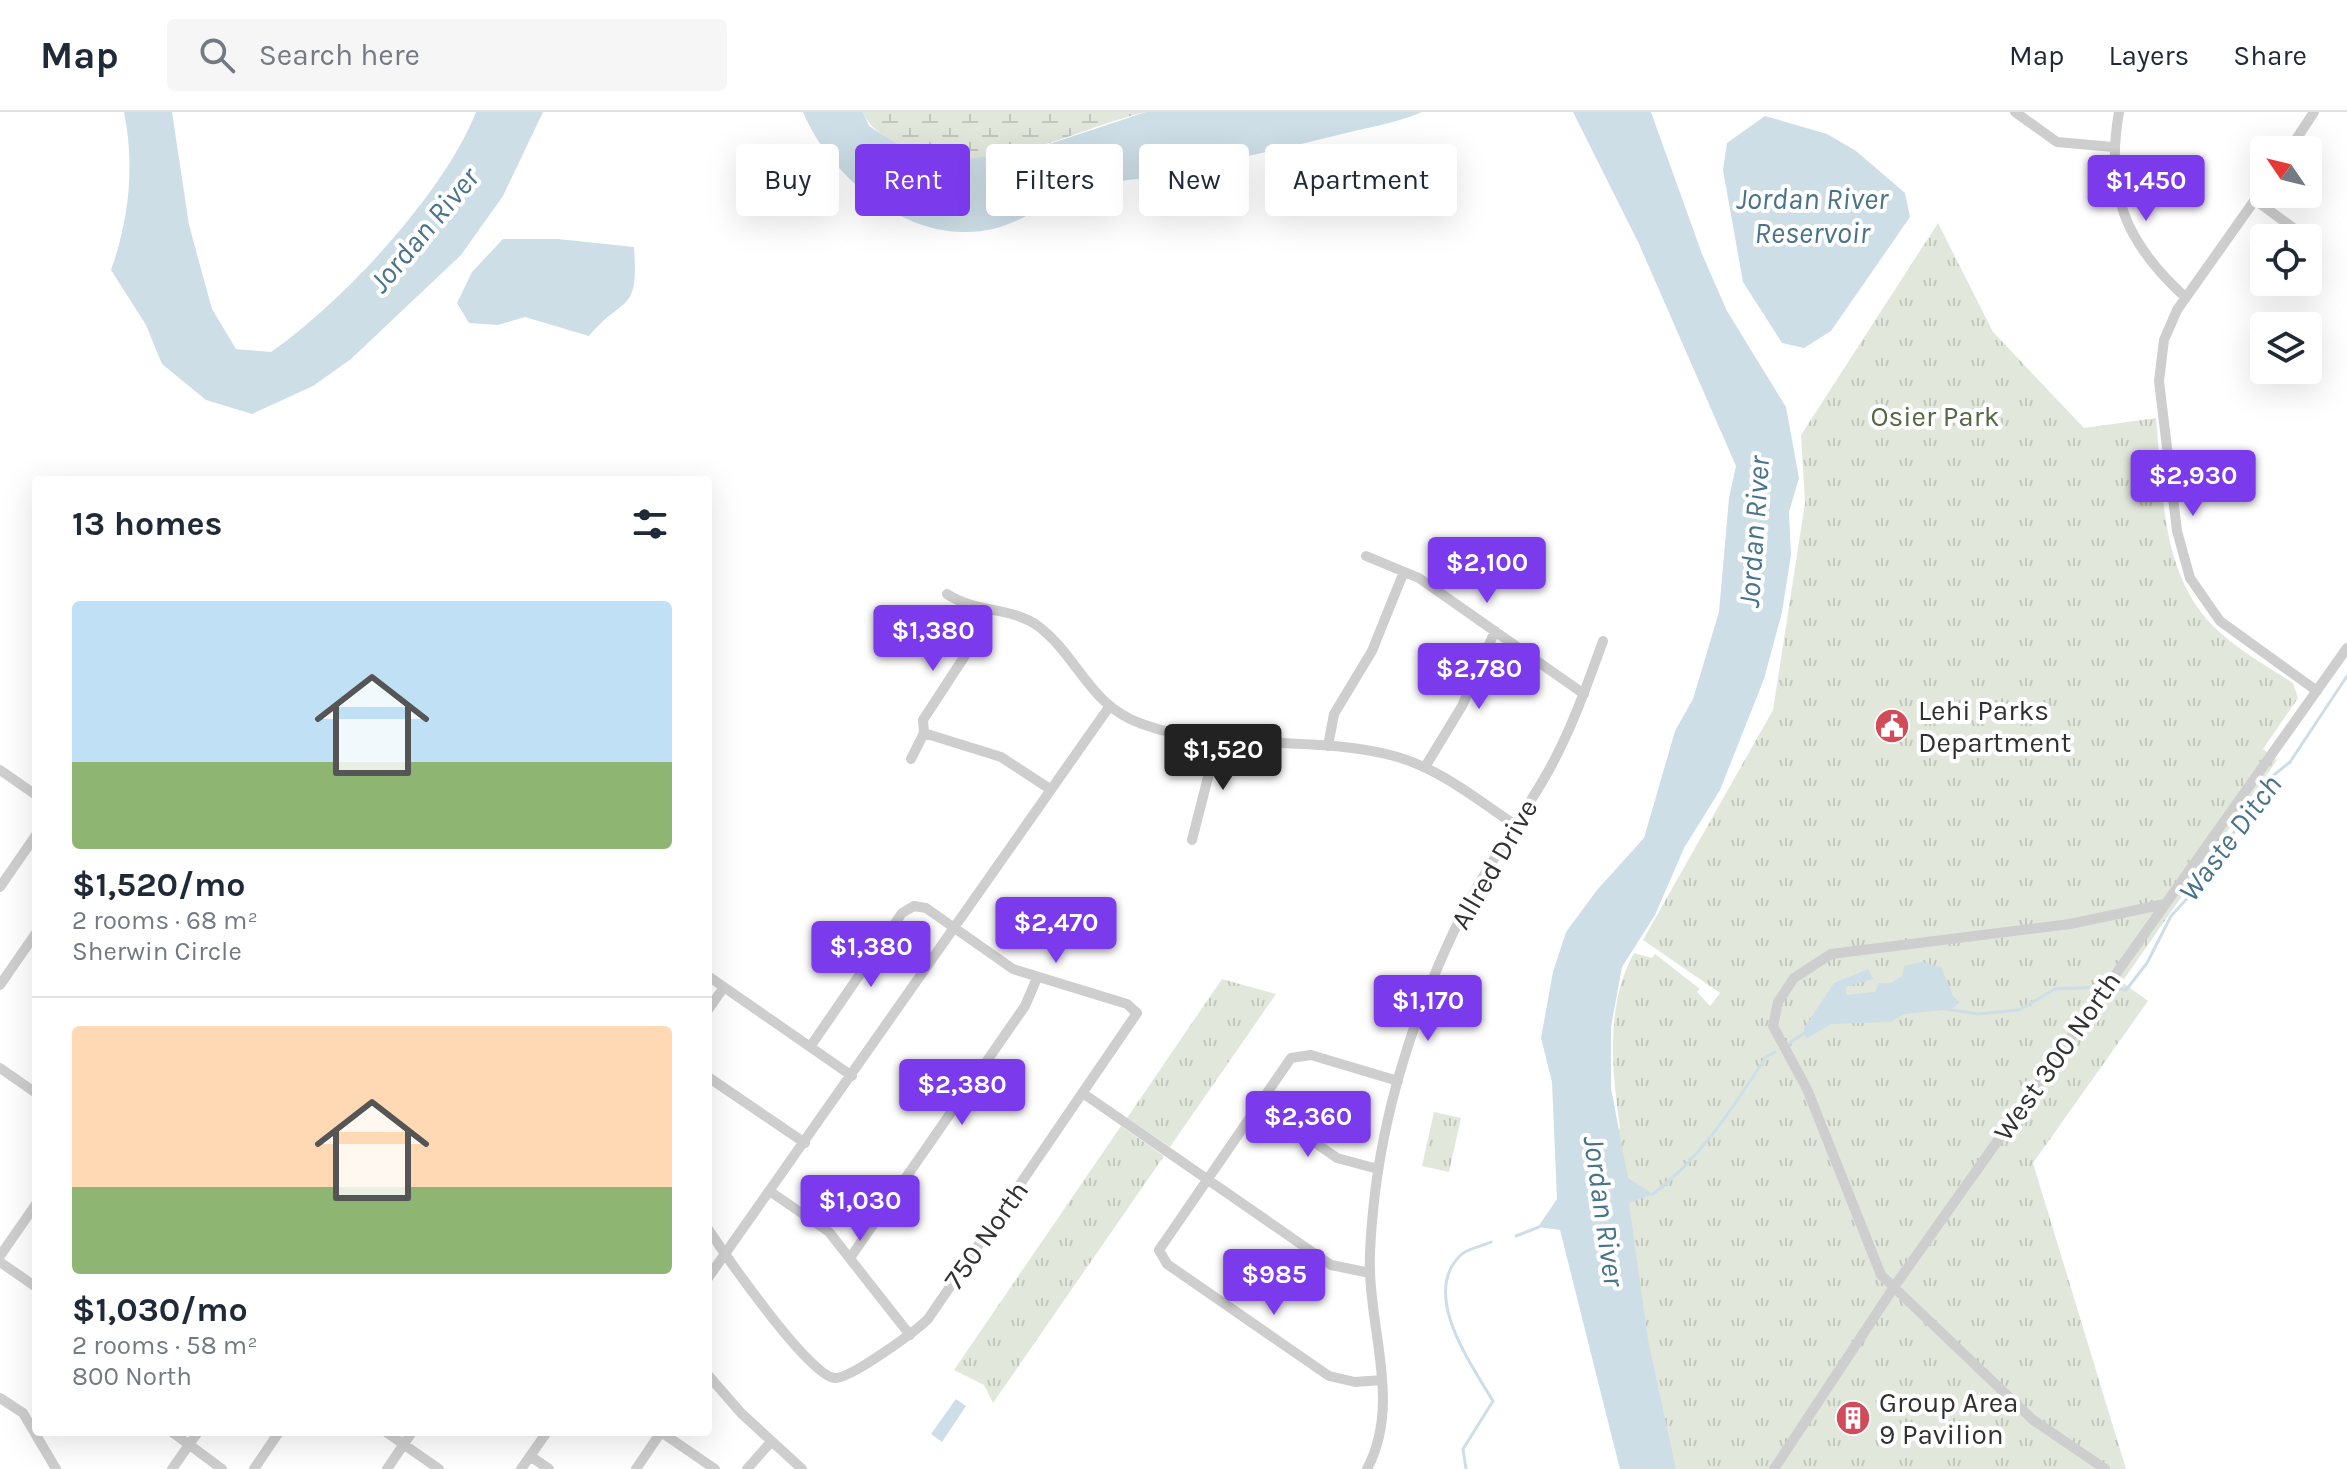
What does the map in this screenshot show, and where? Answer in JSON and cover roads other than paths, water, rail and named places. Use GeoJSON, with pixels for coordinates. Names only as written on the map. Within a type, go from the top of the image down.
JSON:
{"type":"FeatureCollection","features":[{"type":"Feature","properties":{"kind":"street"},"geometry":{"type":"LineString","coordinates":[[2015,112],[2057,142],[2113,147]]}},
{"type":"Feature","properties":{"kind":"street"},"geometry":{"type":"LineString","coordinates":[[2119,112],[2113,147],[2115,181],[2127,225],[2157,271],[2184,296]]}},
{"type":"Feature","properties":{"kind":"street"},"geometry":{"type":"LineString","coordinates":[[2298,136],[2314,112]]}},
{"type":"Feature","properties":{"kind":"street"},"geometry":{"type":"LineString","coordinates":[[2250,207],[2184,296],[2164,340],[2159,381],[2181,554],[2203,601],[2220,621],[2317,691]]}},
{"type":"Feature","properties":{"kind":"street"},"geometry":{"type":"LineString","coordinates":[[2266,208],[2288,224]]}},
{"type":"Feature","properties":{"kind":"street"},"geometry":{"type":"LineString","coordinates":[[1366,556],[1403,574],[1419,578],[1584,694]]}},
{"type":"Feature","properties":{"kind":"street"},"geometry":{"type":"LineString","coordinates":[[1328,746],[1334,714],[1372,651],[1403,574]]}},
{"type":"Feature","properties":{"kind":"street"},"geometry":{"type":"LineString","coordinates":[[947,594],[982,610],[1023,618],[1040,628],[1109,707],[1153,728],[1218,738],[1378,752],[1425,767],[1514,824]]}},
{"type":"Feature","properties":{"kind":"street"},"geometry":{"type":"LineString","coordinates":[[911,759],[924,733],[923,720],[970,648],[982,610]]}},
{"type":"Feature","properties":{"kind":"street"},"geometry":{"type":"LineString","coordinates":[[1425,767],[1462,706],[1495,631]]}},
{"type":"Feature","properties":{"kind":"street","name":"Allred Drive"},"geometry":{"type":"LineString","coordinates":[[1367,1469],[1382,1424],[1382,1380],[1370,1273],[1378,1169],[1398,1081],[1419,1017],[1452,935],[1557,754],[1603,641]]}},
{"type":"Feature","properties":{"kind":"street","name":"West 300 North"},"geometry":{"type":"LineString","coordinates":[[1774,1469],[1894,1287],[2347,648]]}},
{"type":"Feature","properties":{"kind":"street"},"geometry":{"type":"LineString","coordinates":[[712,1273],[1109,707]]}},
{"type":"Feature","properties":{"kind":"street"},"geometry":{"type":"LineString","coordinates":[[924,733],[1001,757],[1050,789]]}},
{"type":"Feature","properties":{"kind":"street"},"geometry":{"type":"LineString","coordinates":[[1192,840],[1218,738]]}},
{"type":"Feature","properties":{"kind":"street"},"geometry":{"type":"LineString","coordinates":[[0,770],[32,792]]}},
{"type":"Feature","properties":{"kind":"street"},"geometry":{"type":"LineString","coordinates":[[0,887],[32,841]]}},
{"type":"Feature","properties":{"kind":"street"},"geometry":{"type":"LineString","coordinates":[[2105,1469],[2033,1420],[1894,1287],[1873,1261],[1807,1089],[1773,1026],[1785,989],[1805,968],[1831,954],[2070,924],[2165,904]]}},
{"type":"Feature","properties":{"kind":"street"},"geometry":{"type":"LineString","coordinates":[[810,1047],[902,913],[914,906],[926,908],[1013,969],[1037,978],[1025,1006],[850,1258]]}},
{"type":"Feature","properties":{"kind":"street"},"geometry":{"type":"LineString","coordinates":[[0,985],[32,939]]}},
{"type":"Feature","properties":{"kind":"street","name":"750 North"},"geometry":{"type":"LineString","coordinates":[[726,1256],[788,1337],[829,1377],[843,1377],[910,1335],[935,1309],[1137,1013],[1127,1004],[1037,978]]}},
{"type":"Feature","properties":{"kind":"street"},"geometry":{"type":"LineString","coordinates":[[712,979],[852,1076]]}},
{"type":"Feature","properties":{"kind":"street"},"geometry":{"type":"LineString","coordinates":[[712,1004],[724,987]]}},
{"type":"Feature","properties":{"kind":"street"},"geometry":{"type":"LineString","coordinates":[[1382,1380],[1355,1382],[1329,1376],[1167,1264],[1159,1254],[1162,1242],[1287,1062],[1301,1055],[1398,1081]]}},
{"type":"Feature","properties":{"kind":"street"},"geometry":{"type":"LineString","coordinates":[[0,1068],[32,1090]]}},
{"type":"Feature","properties":{"kind":"street"},"geometry":{"type":"LineString","coordinates":[[712,1080],[805,1143]]}},
{"type":"Feature","properties":{"kind":"street"},"geometry":{"type":"LineString","coordinates":[[1084,1094],[1331,1265],[1370,1273]]}},
{"type":"Feature","properties":{"kind":"street"},"geometry":{"type":"LineString","coordinates":[[1258,1103],[1337,1158],[1378,1169]]}},
{"type":"Feature","properties":{"kind":"street"},"geometry":{"type":"LineString","coordinates":[[771,1192],[829,1232],[910,1335]]}},
{"type":"Feature","properties":{"kind":"street"},"geometry":{"type":"LineString","coordinates":[[0,1256],[32,1210]]}},
{"type":"Feature","properties":{"kind":"street"},"geometry":{"type":"LineString","coordinates":[[712,1235],[726,1256]]}},
{"type":"Feature","properties":{"kind":"street"},"geometry":{"type":"LineString","coordinates":[[0,1262],[32,1284]]}},
{"type":"Feature","properties":{"kind":"street"},"geometry":{"type":"LineString","coordinates":[[712,1379],[770,1443],[802,1469]]}},
{"type":"Feature","properties":{"kind":"street"},"geometry":{"type":"LineString","coordinates":[[0,1398],[23,1413],[32,1428]]}},
{"type":"Feature","properties":{"kind":"street"},"geometry":{"type":"LineString","coordinates":[[37,1436],[56,1469]]}},
{"type":"Feature","properties":{"kind":"street"},"geometry":{"type":"LineString","coordinates":[[177,1436],[222,1469]]}},
{"type":"Feature","properties":{"kind":"street"},"geometry":{"type":"LineString","coordinates":[[172,1469],[195,1436]]}},
{"type":"Feature","properties":{"kind":"street"},"geometry":{"type":"LineString","coordinates":[[254,1469],[276,1436]]}},
{"type":"Feature","properties":{"kind":"street"},"geometry":{"type":"LineString","coordinates":[[392,1436],[439,1469]]}},
{"type":"Feature","properties":{"kind":"street"},"geometry":{"type":"LineString","coordinates":[[387,1469],[409,1436]]}},
{"type":"Feature","properties":{"kind":"street"},"geometry":{"type":"LineString","coordinates":[[521,1469],[544,1436]]}},
{"type":"Feature","properties":{"kind":"street"},"geometry":{"type":"LineString","coordinates":[[636,1469],[658,1436]]}},
{"type":"Feature","properties":{"kind":"street"},"geometry":{"type":"LineString","coordinates":[[667,1436],[715,1469]]}},
{"type":"Feature","properties":{"kind":"street"},"geometry":{"type":"LineString","coordinates":[[747,1469],[770,1443]]}},
{"type":"Feature","properties":{"kind":"street"},"geometry":{"type":"LineString","coordinates":[[530,1456],[549,1469]]}},
{"type":"Feature","properties":{"kind":"water","name":"Jordan River"},"geometry":{"type":"Polygon","coordinates":[[[124,112],[172,112],[189,225],[212,309],[236,349],[271,352],[329,305],[388,244],[441,176],[476,112],[543,112],[503,196],[461,255],[351,359],[313,386],[252,414],[206,400],[162,364],[146,325],[111,270],[122,232],[128,192],[129,152],[124,112]]]}},
{"type":"Feature","properties":{"kind":"water"},"geometry":{"type":"Polygon","coordinates":[[[803,112],[863,112],[869,126],[897,144],[855,144],[855,183],[839,167],[839,144],[821,144],[803,112]]]}},
{"type":"Feature","properties":{"kind":"water"},"geometry":{"type":"Polygon","coordinates":[[[1146,112],[1422,112],[1390,123],[1299,144],[1265,144],[1265,152],[1249,155],[1249,144],[1139,144],[1139,178],[1123,181],[1123,144],[1049,144],[1146,112]]]}},
{"type":"Feature","properties":{"kind":"water","name":"Jordan River"},"geometry":{"type":"Polygon","coordinates":[[[1573,112],[1651,112],[1702,254],[1727,311],[1786,407],[1799,478],[1789,512],[1791,555],[1782,612],[1764,679],[1720,790],[1684,848],[1655,915],[1622,967],[1611,1027],[1611,1088],[1628,1178],[1653,1194],[1629,1203],[1648,1340],[1676,1469],[1620,1469],[1560,1230],[1538,1227],[1557,1199],[1552,1082],[1541,1038],[1553,972],[1566,932],[1597,890],[1644,838],[1675,731],[1693,699],[1719,612],[1729,498],[1736,466],[1639,244],[1573,112]]]}},
{"type":"Feature","properties":{"kind":"water","name":"Jordan River Reservoir"},"geometry":{"type":"Polygon","coordinates":[[[1765,116],[1827,134],[1856,151],[1905,193],[1910,217],[1831,331],[1804,348],[1782,343],[1743,282],[1723,170],[1727,143],[1765,116]]]}},
{"type":"Feature","properties":{"kind":"water"},"geometry":{"type":"Polygon","coordinates":[[[986,157],[986,216],[1027,216],[1002,226],[969,232],[925,226],[902,217],[970,216],[970,159],[986,157]]]}},
{"type":"Feature","properties":{"kind":"water"},"geometry":{"type":"Polygon","coordinates":[[[503,239],[558,239],[634,247],[631,294],[589,336],[525,317],[498,325],[469,323],[457,303],[472,272],[503,239]]]}},
{"type":"Feature","properties":{"kind":"water"},"geometry":{"type":"Polygon","coordinates":[[[1922,962],[1941,967],[1953,996],[1960,1002],[1952,1009],[1905,1014],[1890,1022],[1831,1024],[1806,1039],[1804,1028],[1834,983],[1868,969],[1873,979],[1846,987],[1846,995],[1875,992],[1879,983],[1891,983],[1902,976],[1904,966],[1922,962]]]}},
{"type":"Feature","properties":{"kind":"water"},"geometry":{"type":"Polygon","coordinates":[[[956,1399],[966,1406],[942,1442],[931,1434],[956,1399]]]}},
{"type":"Feature","properties":{"kind":"waterway","name":"Waste Ditch"},"geometry":{"type":"LineString","coordinates":[[2111,988],[2126,990],[2147,963],[2171,916],[2206,878],[2264,783],[2290,762],[2347,676]]}},
{"type":"Feature","properties":{"kind":"waterway","name":"Waste Ditch"},"geometry":{"type":"LineString","coordinates":[[1939,1008],[1978,1014],[2019,1010],[2055,989],[2101,987]]}},
{"type":"Feature","properties":{"kind":"waterway","name":"Waste Ditch"},"geometry":{"type":"LineString","coordinates":[[1788,1044],[1806,1032]]}},
{"type":"Feature","properties":{"kind":"waterway","name":"Waste Ditch"},"geometry":{"type":"LineString","coordinates":[[1653,1194],[1702,1148],[1766,1057],[1775,1052]]}},
{"type":"Feature","properties":{"kind":"waterway"},"geometry":{"type":"LineString","coordinates":[[1516,1236],[1539,1227]]}},
{"type":"Feature","properties":{"kind":"waterway"},"geometry":{"type":"LineString","coordinates":[[1466,1469],[1463,1449],[1493,1401],[1453,1328],[1446,1288],[1450,1270],[1462,1254],[1491,1242]]}},
{"type":"Feature","properties":{"kind":"place","name":"Lehi Parks Department"},"geometry":{"type":"Point","coordinates":[1892,726]}},
{"type":"Feature","properties":{"kind":"place","name":"Group Area 9 Pavilion"},"geometry":{"type":"Point","coordinates":[1853,1418]}},
{"type":"Feature","properties":{"kind":"park label","name":"Osier Park"},"geometry":{"type":"Point","coordinates":[1935,416]}}]}
